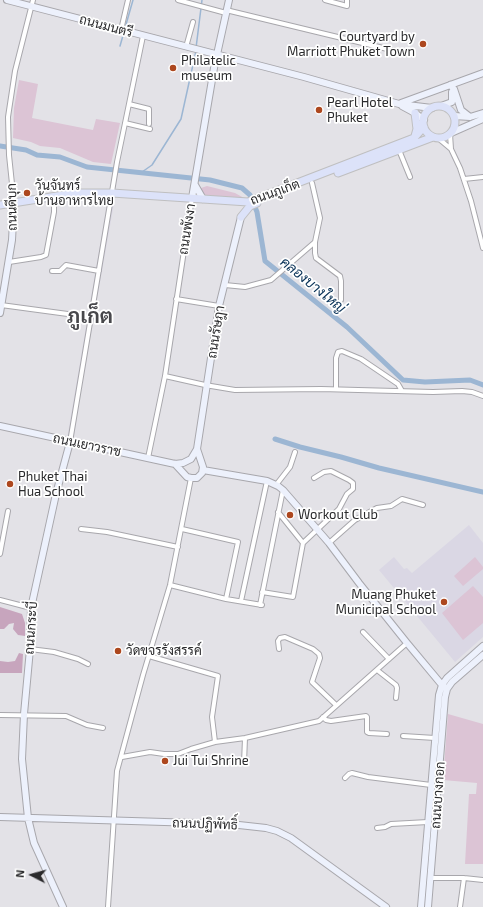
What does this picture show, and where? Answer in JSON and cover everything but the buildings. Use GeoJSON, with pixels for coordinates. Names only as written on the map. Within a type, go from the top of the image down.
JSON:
{"type":"FeatureCollection","features":[{"type":"Feature","properties":{"kind":"main road"},"geometry":{"type":"LineString","coordinates":[[441,106],[446,107],[454,116],[454,127],[446,137],[436,137],[427,132],[424,123],[425,114],[432,108],[441,106]]}},
{"type":"Feature","properties":{"kind":"main road"},"geometry":{"type":"LineString","coordinates":[[414,138],[417,129],[415,113]]}},
{"type":"Feature","properties":{"kind":"main road","name":"ถนนภูเก็ต"},"geometry":{"type":"LineString","coordinates":[[0,205],[76,193],[112,193],[192,198],[249,204],[377,155],[414,138],[424,123]]}},
{"type":"Feature","properties":{"kind":"main road","name":"ถนนภูเก็ต"},"geometry":{"type":"LineString","coordinates":[[377,155],[399,150],[436,137]]}},
{"type":"Feature","properties":{"kind":"main road"},"geometry":{"type":"LineString","coordinates":[[236,202],[240,207],[241,216]]}},
{"type":"Feature","properties":{"kind":"main road","name":"ถนนรัษฎา"},"geometry":{"type":"LineString","coordinates":[[241,216],[249,204]]}},
{"type":"Feature","properties":{"kind":"street","name":"ถนนมนตรี"},"geometry":{"type":"LineString","coordinates":[[7,0],[32,3],[123,31],[304,77],[399,104],[432,108]]}},
{"type":"Feature","properties":{"kind":"street"},"geometry":{"type":"LineString","coordinates":[[123,31],[128,0]]}},
{"type":"Feature","properties":{"kind":"street"},"geometry":{"type":"LineString","coordinates":[[178,0],[408,54]]}},
{"type":"Feature","properties":{"kind":"street","name":"ถนนพังงา"},"geometry":{"type":"LineString","coordinates":[[148,458],[164,376],[216,55],[228,0]]}},
{"type":"Feature","properties":{"kind":"street"},"geometry":{"type":"LineString","coordinates":[[325,0],[347,6],[347,0]]}},
{"type":"Feature","properties":{"kind":"street","name":"ถนนดีบุก"},"geometry":{"type":"LineString","coordinates":[[0,313],[9,262],[14,203],[9,152],[8,117],[14,75],[32,3]]}},
{"type":"Feature","properties":{"kind":"street"},"geometry":{"type":"LineString","coordinates":[[193,22],[196,50],[214,68]]}},
{"type":"Feature","properties":{"kind":"street"},"geometry":{"type":"LineString","coordinates":[[70,442],[117,162],[144,36]]}},
{"type":"Feature","properties":{"kind":"street"},"geometry":{"type":"LineString","coordinates":[[399,104],[483,73]]}},
{"type":"Feature","properties":{"kind":"street"},"geometry":{"type":"LineString","coordinates":[[441,106],[452,102],[453,98],[450,85]]}},
{"type":"Feature","properties":{"kind":"street"},"geometry":{"type":"LineString","coordinates":[[450,85],[454,89],[461,110],[470,117]]}},
{"type":"Feature","properties":{"kind":"street"},"geometry":{"type":"LineString","coordinates":[[129,104],[149,109],[149,124]]}},
{"type":"Feature","properties":{"kind":"street","name":"ถนนมนตรี"},"geometry":{"type":"LineString","coordinates":[[399,104],[415,113],[424,123]]}},
{"type":"Feature","properties":{"kind":"street"},"geometry":{"type":"LineString","coordinates":[[454,116],[461,110]]}},
{"type":"Feature","properties":{"kind":"street"},"geometry":{"type":"LineString","coordinates":[[454,116],[470,117],[483,113]]}},
{"type":"Feature","properties":{"kind":"street"},"geometry":{"type":"LineString","coordinates":[[483,119],[450,133],[451,149],[464,179],[478,225],[483,248]]}},
{"type":"Feature","properties":{"kind":"street"},"geometry":{"type":"LineString","coordinates":[[125,123],[150,129]]}},
{"type":"Feature","properties":{"kind":"street"},"geometry":{"type":"LineString","coordinates":[[436,137],[451,149]]}},
{"type":"Feature","properties":{"kind":"street"},"geometry":{"type":"LineString","coordinates":[[399,150],[410,177]]}},
{"type":"Feature","properties":{"kind":"street"},"geometry":{"type":"LineString","coordinates":[[464,179],[483,177]]}},
{"type":"Feature","properties":{"kind":"street"},"geometry":{"type":"LineString","coordinates":[[311,181],[320,218],[315,242],[316,258],[341,278],[341,300]]}},
{"type":"Feature","properties":{"kind":"street"},"geometry":{"type":"LineString","coordinates":[[195,185],[203,199]]}},
{"type":"Feature","properties":{"kind":"street"},"geometry":{"type":"LineString","coordinates":[[9,262],[46,255],[54,212],[54,196]]}},
{"type":"Feature","properties":{"kind":"street","name":"ถนนรัษฎา"},"geometry":{"type":"LineString","coordinates":[[197,449],[219,306],[241,216]]}},
{"type":"Feature","properties":{"kind":"street"},"geometry":{"type":"LineString","coordinates":[[478,225],[483,226]]}},
{"type":"Feature","properties":{"kind":"street"},"geometry":{"type":"LineString","coordinates":[[225,285],[249,286],[266,282],[276,277],[315,242]]}},
{"type":"Feature","properties":{"kind":"street"},"geometry":{"type":"LineString","coordinates":[[52,271],[60,271],[66,265],[99,271]]}},
{"type":"Feature","properties":{"kind":"street"},"geometry":{"type":"LineString","coordinates":[[176,299],[219,306]]}},
{"type":"Feature","properties":{"kind":"street"},"geometry":{"type":"LineString","coordinates":[[1,305],[90,318]]}},
{"type":"Feature","properties":{"kind":"street"},"geometry":{"type":"LineString","coordinates":[[336,389],[336,358],[338,352],[342,351],[367,362],[395,382],[402,391]]}},
{"type":"Feature","properties":{"kind":"street"},"geometry":{"type":"LineString","coordinates":[[164,376],[235,390],[462,390],[483,396]]}},
{"type":"Feature","properties":{"kind":"street","name":"ถนนเยาวราช"},"geometry":{"type":"LineString","coordinates":[[0,426],[175,464]]}},
{"type":"Feature","properties":{"kind":"street","name":"ถนนกระบี่"},"geometry":{"type":"LineString","coordinates":[[63,907],[34,843],[28,818],[22,759],[24,714],[30,649],[31,608],[54,502],[70,442]]}},
{"type":"Feature","properties":{"kind":"street"},"geometry":{"type":"LineString","coordinates":[[175,464],[183,463],[191,459],[197,449]]}},
{"type":"Feature","properties":{"kind":"street"},"geometry":{"type":"LineString","coordinates":[[175,464],[187,477],[194,479],[200,476],[203,470],[197,449]]}},
{"type":"Feature","properties":{"kind":"street"},"geometry":{"type":"LineString","coordinates":[[276,485],[290,467],[295,452]]}},
{"type":"Feature","properties":{"kind":"street"},"geometry":{"type":"LineString","coordinates":[[203,470],[267,481],[283,490],[318,530],[406,643],[444,687]]}},
{"type":"Feature","properties":{"kind":"street"},"geometry":{"type":"LineString","coordinates":[[262,592],[294,597],[303,543],[339,509],[347,494],[353,489],[353,483],[331,471],[324,472],[314,478]]}},
{"type":"Feature","properties":{"kind":"street"},"geometry":{"type":"LineString","coordinates":[[108,907],[117,772],[170,585],[191,478]]}},
{"type":"Feature","properties":{"kind":"street"},"geometry":{"type":"LineString","coordinates":[[242,601],[267,481]]}},
{"type":"Feature","properties":{"kind":"street"},"geometry":{"type":"LineString","coordinates":[[170,585],[226,599],[261,605],[262,592],[283,490]]}},
{"type":"Feature","properties":{"kind":"street"},"geometry":{"type":"LineString","coordinates":[[329,544],[355,520],[377,508],[391,506],[402,499],[423,505]]}},
{"type":"Feature","properties":{"kind":"street"},"geometry":{"type":"LineString","coordinates":[[0,554],[8,511]]}},
{"type":"Feature","properties":{"kind":"street"},"geometry":{"type":"LineString","coordinates":[[278,512],[303,543]]}},
{"type":"Feature","properties":{"kind":"street"},"geometry":{"type":"LineString","coordinates":[[81,529],[107,532],[178,547]]}},
{"type":"Feature","properties":{"kind":"street"},"geometry":{"type":"LineString","coordinates":[[182,529],[238,542],[226,599]]}},
{"type":"Feature","properties":{"kind":"street"},"geometry":{"type":"LineString","coordinates":[[0,600],[31,608]]}},
{"type":"Feature","properties":{"kind":"street"},"geometry":{"type":"LineString","coordinates":[[363,632],[389,659]]}},
{"type":"Feature","properties":{"kind":"street"},"geometry":{"type":"LineString","coordinates":[[279,649],[278,642],[280,638],[285,637],[313,649],[319,654],[320,658],[312,682],[336,705]]}},
{"type":"Feature","properties":{"kind":"street"},"geometry":{"type":"LineString","coordinates":[[122,757],[150,752],[178,754],[215,742],[245,738],[319,721],[406,643]]}},
{"type":"Feature","properties":{"kind":"street"},"geometry":{"type":"LineString","coordinates":[[444,687],[457,668],[483,646]]}},
{"type":"Feature","properties":{"kind":"street"},"geometry":{"type":"LineString","coordinates":[[30,649],[54,652],[78,659],[88,664]]}},
{"type":"Feature","properties":{"kind":"street"},"geometry":{"type":"LineString","coordinates":[[444,687],[483,655]]}},
{"type":"Feature","properties":{"kind":"street"},"geometry":{"type":"LineString","coordinates":[[149,656],[218,676],[214,692],[212,717],[215,742]]}},
{"type":"Feature","properties":{"kind":"street"},"geometry":{"type":"LineString","coordinates":[[377,670],[396,686],[396,698]]}},
{"type":"Feature","properties":{"kind":"street","name":"ถนนบางกอก"},"geometry":{"type":"LineString","coordinates":[[421,907],[439,695],[444,687]]}},
{"type":"Feature","properties":{"kind":"street","name":"ถนนบางกอก"},"geometry":{"type":"LineString","coordinates":[[428,907],[445,697],[444,687]]}},
{"type":"Feature","properties":{"kind":"street"},"geometry":{"type":"LineString","coordinates":[[0,715],[24,714],[66,716],[87,725],[103,728]]}},
{"type":"Feature","properties":{"kind":"street"},"geometry":{"type":"LineString","coordinates":[[323,717],[329,721],[366,716],[367,732],[387,734]]}},
{"type":"Feature","properties":{"kind":"street"},"geometry":{"type":"LineString","coordinates":[[403,736],[435,738]]}},
{"type":"Feature","properties":{"kind":"street"},"geometry":{"type":"LineString","coordinates":[[244,763],[245,738]]}},
{"type":"Feature","properties":{"kind":"street"},"geometry":{"type":"LineString","coordinates":[[345,778],[352,773],[368,777],[431,786]]}},
{"type":"Feature","properties":{"kind":"street","name":"ถนนปฏิพัทธิ์"},"geometry":{"type":"LineString","coordinates":[[0,817],[255,826],[277,830],[314,853],[386,907]]}},
{"type":"Feature","properties":{"kind":"street"},"geometry":{"type":"LineString","coordinates":[[377,828],[385,827],[391,824],[428,822]]}},
{"type":"Feature","properties":{"kind":"street"},"geometry":{"type":"LineString","coordinates":[[431,878],[464,878],[483,880]]}},
{"type":"Feature","properties":{"kind":"street"},"geometry":{"type":"LineString","coordinates":[[460,907],[464,878]]}},
{"type":"Feature","properties":{"kind":"shaded area"},"geometry":{"type":"Polygon","coordinates":[[[19,80],[38,84],[32,118],[93,130],[96,119],[120,123],[111,164],[93,162],[60,148],[40,146],[31,142],[13,138],[14,108],[19,80]]]}},
{"type":"Feature","properties":{"kind":"shaded area"},"geometry":{"type":"Polygon","coordinates":[[[207,186],[235,193],[248,202],[206,198],[201,195],[201,188],[207,186]]]}},
{"type":"Feature","properties":{"kind":"shaded area"},"geometry":{"type":"Polygon","coordinates":[[[108,198],[115,198],[72,440],[67,439],[108,198]]]}},
{"type":"Feature","properties":{"kind":"shaded area","name":"Muang Phuket Municipal School"},"geometry":{"type":"Polygon","coordinates":[[[469,525],[483,543],[483,637],[455,662],[379,570],[394,557],[404,569],[407,568],[412,573],[469,525]]]}},
{"type":"Feature","properties":{"kind":"shaded area"},"geometry":{"type":"Polygon","coordinates":[[[475,557],[483,569],[463,586],[454,576],[475,557]]]}},
{"type":"Feature","properties":{"kind":"shaded area"},"geometry":{"type":"Polygon","coordinates":[[[473,586],[483,597],[483,623],[463,640],[442,613],[473,586]]]}},
{"type":"Feature","properties":{"kind":"shaded area"},"geometry":{"type":"Polygon","coordinates":[[[0,607],[22,614],[25,623],[25,636],[18,635],[13,629],[14,623],[9,624],[4,629],[0,629],[0,607]]]}},
{"type":"Feature","properties":{"kind":"shaded area"},"geometry":{"type":"Polygon","coordinates":[[[19,653],[23,654],[22,673],[0,673],[0,661],[15,661],[19,653]]]}},
{"type":"Feature","properties":{"kind":"shaded area"},"geometry":{"type":"Polygon","coordinates":[[[448,714],[483,724],[483,864],[465,864],[469,794],[476,794],[477,783],[443,780],[448,714]]]}},
{"type":"Feature","properties":{"kind":"waterway"},"geometry":{"type":"LineString","coordinates":[[125,28],[133,0]]}},
{"type":"Feature","properties":{"kind":"waterway"},"geometry":{"type":"LineString","coordinates":[[196,48],[202,0]]}},
{"type":"Feature","properties":{"kind":"waterway"},"geometry":{"type":"LineString","coordinates":[[120,46],[124,32]]}},
{"type":"Feature","properties":{"kind":"waterway"},"geometry":{"type":"LineString","coordinates":[[142,172],[152,165],[181,119],[196,51]]}},
{"type":"Feature","properties":{"kind":"waterway","name":"คลองบางใหญ่"},"geometry":{"type":"LineString","coordinates":[[0,146],[26,150],[37,155],[60,157],[87,167],[210,180],[242,188],[250,195],[257,212],[265,261],[347,327],[403,380],[425,382],[470,380],[483,385]]}},
{"type":"Feature","properties":{"kind":"waterway"},"geometry":{"type":"LineString","coordinates":[[275,439],[379,468],[483,492]]}},
{"type":"Feature","properties":{"kind":"place","name":"Courtyard by Marriott Phuket Town"},"geometry":{"type":"Point","coordinates":[423,44]}},
{"type":"Feature","properties":{"kind":"place","name":"Philatelic museum"},"geometry":{"type":"Point","coordinates":[173,68]}},
{"type":"Feature","properties":{"kind":"place","name":"Pearl Hotel Phuket"},"geometry":{"type":"Point","coordinates":[319,110]}},
{"type":"Feature","properties":{"kind":"place","name":"วันจันทร์ บ้านอาหารไทย"},"geometry":{"type":"Point","coordinates":[27,193]}},
{"type":"Feature","properties":{"kind":"place","name":"Phuket Thai Hua School"},"geometry":{"type":"Point","coordinates":[10,484]}},
{"type":"Feature","properties":{"kind":"place","name":"Workout Club"},"geometry":{"type":"Point","coordinates":[290,515]}},
{"type":"Feature","properties":{"kind":"place","name":"Muang Phuket Municipal School"},"geometry":{"type":"Point","coordinates":[444,602]}},
{"type":"Feature","properties":{"kind":"place","name":"วัดขจรรังสรรค์"},"geometry":{"type":"Point","coordinates":[118,651]}},
{"type":"Feature","properties":{"kind":"place","name":"Jui Tui Shrine"},"geometry":{"type":"Point","coordinates":[165,761]}},
{"type":"Feature","properties":{"kind":"district","name":"ภูเก็ต"},"geometry":{"type":"Point","coordinates":[90,316]}}]}
